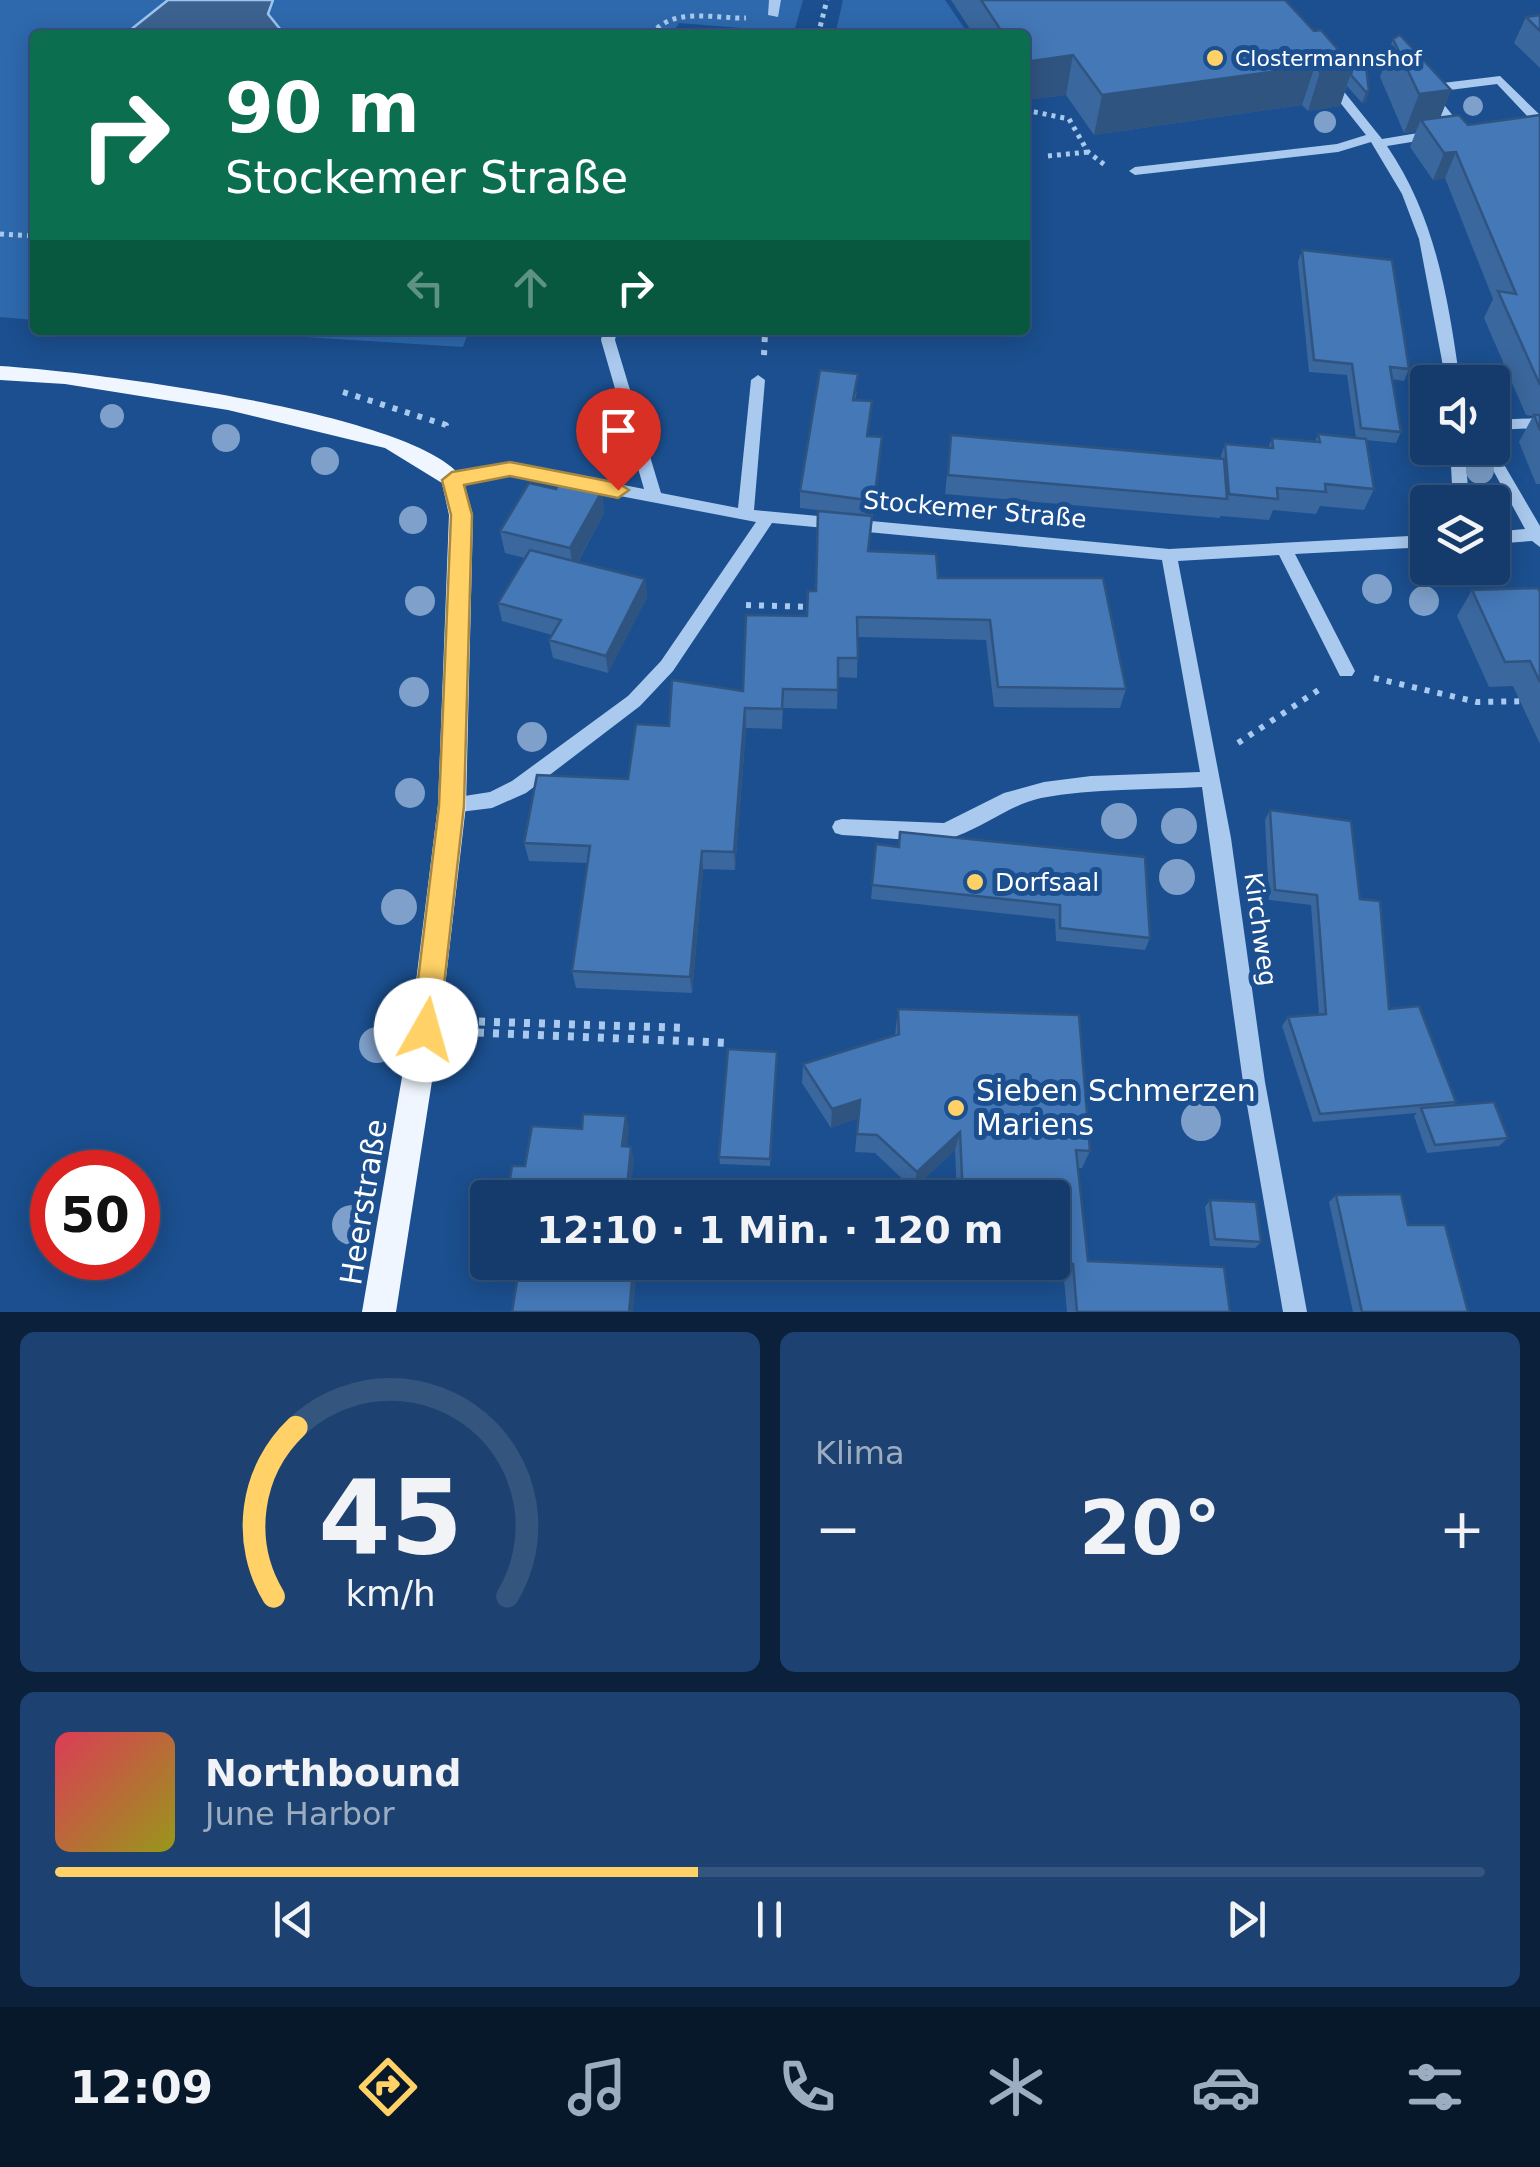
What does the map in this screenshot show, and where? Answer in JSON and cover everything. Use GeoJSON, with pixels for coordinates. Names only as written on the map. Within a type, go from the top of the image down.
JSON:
{"type":"FeatureCollection","features":[{"type":"Feature","properties":{"kind":"main road"},"geometry":{"type":"LineString","coordinates":[[0,373],[65,377],[265,411],[392,442],[433,463],[452,480]]}},
{"type":"Feature","properties":{"kind":"main road","name":"Heerstraße"},"geometry":{"type":"LineString","coordinates":[[379,1312],[426,1025],[452,806],[461,515],[452,480]]}},
{"type":"Feature","properties":{"kind":"street"},"geometry":{"type":"LineString","coordinates":[[774,14],[775,0]]}},
{"type":"Feature","properties":{"kind":"street"},"geometry":{"type":"LineString","coordinates":[[1319,70],[1375,141],[1409,194],[1421,225],[1450,365]]}},
{"type":"Feature","properties":{"kind":"street"},"geometry":{"type":"LineString","coordinates":[[1460,131],[1426,90],[1500,80],[1539,122],[1519,124]]}},
{"type":"Feature","properties":{"kind":"street"},"geometry":{"type":"LineString","coordinates":[[1135,171],[1479,128]]}},
{"type":"Feature","properties":{"kind":"street"},"geometry":{"type":"LineString","coordinates":[[609,335],[654,497]]}},
{"type":"Feature","properties":{"kind":"street"},"geometry":{"type":"LineString","coordinates":[[745,515],[758,380]]}},
{"type":"Feature","properties":{"kind":"street"},"geometry":{"type":"LineString","coordinates":[[1510,424],[1540,423]]}},
{"type":"Feature","properties":{"kind":"street"},"geometry":{"type":"LineString","coordinates":[[1498,465],[1538,537],[1510,538]]}},
{"type":"Feature","properties":{"kind":"street","name":"Stockemer Straße"},"geometry":{"type":"LineString","coordinates":[[452,480],[510,469],[745,515],[1169,555],[1410,542]]}},
{"type":"Feature","properties":{"kind":"street"},"geometry":{"type":"LineString","coordinates":[[452,806],[492,800],[518,787],[634,701],[668,666],[768,517]]}},
{"type":"Feature","properties":{"kind":"street"},"geometry":{"type":"LineString","coordinates":[[1286,550],[1346,671]]}},
{"type":"Feature","properties":{"kind":"street","name":"Kirchweg"},"geometry":{"type":"LineString","coordinates":[[1169,555],[1295,1312]]}},
{"type":"Feature","properties":{"kind":"street"},"geometry":{"type":"LineString","coordinates":[[842,826],[944,832],[958,828],[1000,802],[1034,792],[1209,780]]}},
{"type":"Feature","properties":{"kind":"path"},"geometry":{"type":"LineString","coordinates":[[819,30],[827,0]]}},
{"type":"Feature","properties":{"kind":"path"},"geometry":{"type":"LineString","coordinates":[[655,30],[663,20],[727,20],[774,14]]}},
{"type":"Feature","properties":{"kind":"path"},"geometry":{"type":"LineString","coordinates":[[1030,111],[1069,118],[1088,152],[1111,168],[1135,171]]}},
{"type":"Feature","properties":{"kind":"path"},"geometry":{"type":"LineString","coordinates":[[1048,156],[1088,152]]}},
{"type":"Feature","properties":{"kind":"path"},"geometry":{"type":"LineString","coordinates":[[0,234],[30,236]]}},
{"type":"Feature","properties":{"kind":"path"},"geometry":{"type":"LineString","coordinates":[[710,605],[815,606]]}},
{"type":"Feature","properties":{"kind":"path"},"geometry":{"type":"LineString","coordinates":[[1202,746],[1252,738],[1346,671],[1477,702],[1540,701]]}},
{"type":"Feature","properties":{"kind":"path"},"geometry":{"type":"LineString","coordinates":[[426,1025],[687,1028]]}},
{"type":"Feature","properties":{"kind":"path"},"geometry":{"type":"LineString","coordinates":[[426,1025],[732,1043]]}},
{"type":"Feature","properties":{"kind":"shaded area"},"geometry":{"type":"Polygon","coordinates":[[[0,0],[803,0],[795,30],[679,23],[674,30],[30,30],[30,320],[0,317],[0,0]]]}},
{"type":"Feature","properties":{"kind":"shaded area"},"geometry":{"type":"Polygon","coordinates":[[[168,0],[273,0],[268,14],[281,30],[130,30],[168,0]]]}},
{"type":"Feature","properties":{"kind":"shaded area"},"geometry":{"type":"Polygon","coordinates":[[[843,0],[945,0],[966,30],[836,30],[843,0]]]}},
{"type":"Feature","properties":{"kind":"shaded area"},"geometry":{"type":"Polygon","coordinates":[[[275,335],[467,335],[463,347],[275,335]]]}},
{"type":"Feature","properties":{"kind":"building"},"geometry":{"type":"Polygon","coordinates":[[[981,0],[1285,0],[1314,31],[1321,30],[1353,67],[1320,72],[1315,66],[1102,95],[1073,55],[1030,61],[1030,30],[1001,30],[981,0]]]}},
{"type":"Feature","properties":{"kind":"building"},"geometry":{"type":"Polygon","coordinates":[[[1540,15],[1540,31],[1526,17],[1540,15]]]}},
{"type":"Feature","properties":{"kind":"building"},"geometry":{"type":"Polygon","coordinates":[[[1400,35],[1451,90],[1419,94],[1393,39],[1400,35]]]}},
{"type":"Feature","properties":{"kind":"building"},"geometry":{"type":"Polygon","coordinates":[[[1364,52],[1369,91],[1366,92],[1351,75],[1353,67],[1343,55],[1364,52]]]}},
{"type":"Feature","properties":{"kind":"building"},"geometry":{"type":"Polygon","coordinates":[[[1459,115],[1468,125],[1540,115],[1540,385],[1498,291],[1516,294],[1456,152],[1444,153],[1421,120],[1459,115]]]}},
{"type":"Feature","properties":{"kind":"building"},"geometry":{"type":"Polygon","coordinates":[[[1302,250],[1392,260],[1409,369],[1390,367],[1401,432],[1361,428],[1352,364],[1314,360],[1302,250]]]}},
{"type":"Feature","properties":{"kind":"building"},"geometry":{"type":"Polygon","coordinates":[[[820,370],[858,374],[853,400],[872,401],[867,436],[882,437],[874,501],[800,491],[820,370]]]}},
{"type":"Feature","properties":{"kind":"building"},"geometry":{"type":"Polygon","coordinates":[[[1318,434],[1366,439],[1374,489],[1325,484],[1326,492],[1277,488],[1278,499],[1229,494],[1225,444],[1273,448],[1272,438],[1320,442],[1318,434]]]}},
{"type":"Feature","properties":{"kind":"building"},"geometry":{"type":"Polygon","coordinates":[[[951,435],[1224,459],[1227,499],[948,475],[951,435]]]}},
{"type":"Feature","properties":{"kind":"building"},"geometry":{"type":"Polygon","coordinates":[[[560,481],[602,491],[570,548],[500,531],[529,483],[556,489],[560,481]]]}},
{"type":"Feature","properties":{"kind":"building"},"geometry":{"type":"Polygon","coordinates":[[[818,511],[872,516],[868,551],[936,554],[938,578],[1103,578],[1126,689],[998,687],[990,620],[857,617],[858,658],[838,658],[838,690],[783,689],[782,709],[745,708],[734,852],[702,851],[690,977],[572,971],[590,846],[524,843],[537,775],[628,779],[636,724],[669,726],[672,680],[743,691],[746,615],[807,616],[808,591],[816,591],[818,511]]]}},
{"type":"Feature","properties":{"kind":"building"},"geometry":{"type":"Polygon","coordinates":[[[530,550],[645,579],[606,656],[549,640],[561,620],[498,603],[530,550]]]}},
{"type":"Feature","properties":{"kind":"building"},"geometry":{"type":"Polygon","coordinates":[[[1538,588],[1540,682],[1530,661],[1505,662],[1472,590],[1538,588]]]}},
{"type":"Feature","properties":{"kind":"building"},"geometry":{"type":"Polygon","coordinates":[[[1270,810],[1351,821],[1360,899],[1380,901],[1389,1009],[1419,1006],[1456,1102],[1320,1114],[1288,1017],[1326,1014],[1317,895],[1275,890],[1270,810]]]}},
{"type":"Feature","properties":{"kind":"building"},"geometry":{"type":"Polygon","coordinates":[[[900,832],[1145,857],[1150,938],[1060,928],[1060,905],[872,885],[876,844],[899,847],[900,832]]]}},
{"type":"Feature","properties":{"kind":"building"},"geometry":{"type":"Polygon","coordinates":[[[898,1009],[1079,1015],[1090,1151],[1076,1150],[1088,1261],[1224,1267],[1230,1312],[1077,1312],[1070,1264],[1070,1180],[962,1180],[960,1132],[917,1172],[877,1135],[857,1134],[860,1100],[832,1109],[803,1064],[899,1034],[898,1009]]]}},
{"type":"Feature","properties":{"kind":"building"},"geometry":{"type":"Polygon","coordinates":[[[728,1049],[777,1052],[770,1159],[719,1157],[728,1049]]]}},
{"type":"Feature","properties":{"kind":"building"},"geometry":{"type":"Polygon","coordinates":[[[1494,1102],[1508,1138],[1435,1145],[1421,1108],[1494,1102]]]}},
{"type":"Feature","properties":{"kind":"building"},"geometry":{"type":"Polygon","coordinates":[[[583,1114],[626,1116],[622,1146],[631,1147],[628,1180],[510,1180],[512,1166],[525,1166],[532,1126],[582,1129],[583,1114]]]}},
{"type":"Feature","properties":{"kind":"building"},"geometry":{"type":"Polygon","coordinates":[[[1401,1194],[1408,1225],[1445,1225],[1468,1312],[1362,1312],[1336,1195],[1401,1194]]]}},
{"type":"Feature","properties":{"kind":"building"},"geometry":{"type":"Polygon","coordinates":[[[1210,1200],[1256,1202],[1261,1242],[1215,1239],[1210,1200]]]}},
{"type":"Feature","properties":{"kind":"building"},"geometry":{"type":"Polygon","coordinates":[[[517,1280],[632,1280],[629,1312],[512,1312],[517,1280]]]}},
{"type":"Feature","properties":{"kind":"place","name":"Clostermannshof"},"geometry":{"type":"Point","coordinates":[1215,58]}},
{"type":"Feature","properties":{"kind":"place","name":"Dorfsaal"},"geometry":{"type":"Point","coordinates":[975,882]}},
{"type":"Feature","properties":{"kind":"place","name":"Sieben Schmerzen Mariens"},"geometry":{"type":"Point","coordinates":[956,1108]}},
{"type":"Feature","properties":{"kind":"route"},"geometry":{"type":"LineString","coordinates":[[426,1030],[452,806],[461,515],[452,480],[478,472],[510,469],[618,490]]}}]}
